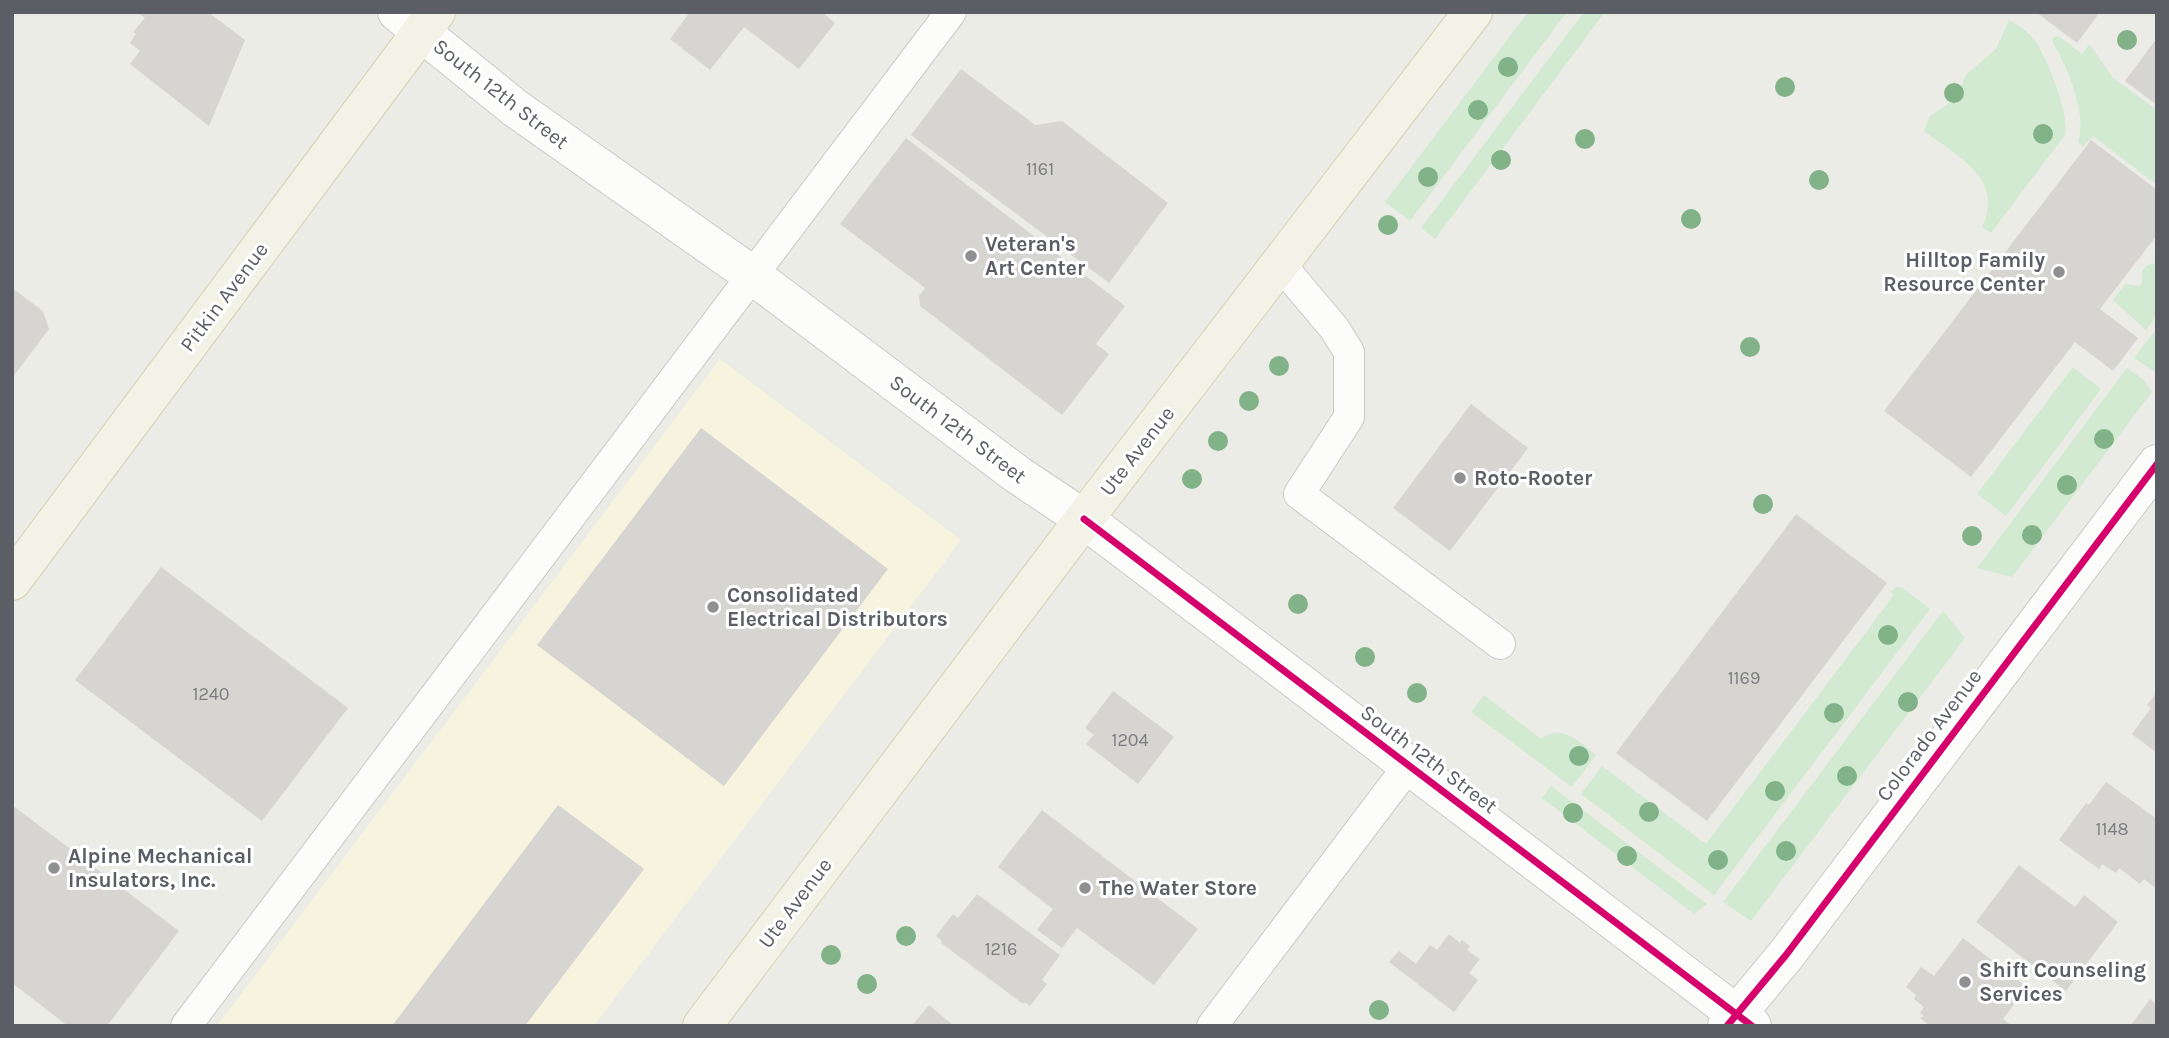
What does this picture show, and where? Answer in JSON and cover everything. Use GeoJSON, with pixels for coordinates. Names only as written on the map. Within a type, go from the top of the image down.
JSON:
{"type":"FeatureCollection","features":[{"type":"Feature","properties":{"kind":"main road","name":"Ute Avenue"},"geometry":{"type":"LineString","coordinates":[[702,1026],[1084,519],[1473,12]]}},
{"type":"Feature","properties":{"kind":"main road","name":"South 12th Street"},"geometry":{"type":"LineString","coordinates":[[418,19],[515,108],[752,275],[1018,475],[1084,519],[1409,765],[1738,1022]]}},
{"type":"Feature","properties":{"kind":"main road","name":"Pitkin Avenue"},"geometry":{"type":"LineString","coordinates":[[12,581],[418,19]]}},
{"type":"Feature","properties":{"kind":"main road","name":"Colorado Avenue"},"geometry":{"type":"LineString","coordinates":[[1738,1022],[2157,464]]}},
{"type":"Feature","properties":{"kind":"lane"},"geometry":{"type":"LineString","coordinates":[[186,1026],[951,12]]}},
{"type":"Feature","properties":{"kind":"lane"},"geometry":{"type":"LineString","coordinates":[[1280,264],[1334,327],[1349,352],[1349,417],[1299,494],[1500,644]]}},
{"type":"Feature","properties":{"kind":"lane"},"geometry":{"type":"LineString","coordinates":[[1212,1026],[1409,765]]}},
{"type":"Feature","properties":{"kind":"shaded area"},"geometry":{"type":"Polygon","coordinates":[[[720,359],[961,540],[594,1026],[217,1026],[720,359]]]}},
{"type":"Feature","properties":{"kind":"green space"},"geometry":{"type":"Polygon","coordinates":[[[1528,12],[1567,12],[1410,221],[1385,202],[1528,12]]]}},
{"type":"Feature","properties":{"kind":"green space"},"geometry":{"type":"Polygon","coordinates":[[[1584,12],[1605,12],[1435,239],[1421,228],[1584,12]]]}},
{"type":"Feature","properties":{"kind":"green space"},"geometry":{"type":"Polygon","coordinates":[[[2009,20],[2030,34],[2043,56],[2061,100],[2066,126],[2065,135],[1991,233],[1982,227],[1987,210],[1987,195],[1982,182],[1963,160],[1924,131],[1930,116],[1955,99],[1967,74],[1996,49],[2009,20]]]}},
{"type":"Feature","properties":{"kind":"green space"},"geometry":{"type":"Polygon","coordinates":[[[2056,36],[2082,54],[2091,46],[2113,78],[2157,110],[2157,185],[2093,136],[2083,147],[2078,142],[2078,105],[2070,77],[2053,43],[2052,39],[2056,36]]]}},
{"type":"Feature","properties":{"kind":"green space"},"geometry":{"type":"Polygon","coordinates":[[[2157,263],[2157,315],[2146,330],[2113,300],[2125,284],[2139,286],[2142,283],[2142,271],[2147,265],[2157,263]]]}},
{"type":"Feature","properties":{"kind":"green space"},"geometry":{"type":"Polygon","coordinates":[[[2157,328],[2157,373],[2134,358],[2157,328]]]}},
{"type":"Feature","properties":{"kind":"green space"},"geometry":{"type":"Polygon","coordinates":[[[2073,367],[2101,389],[2006,516],[1977,494],[2073,367]]]}},
{"type":"Feature","properties":{"kind":"green space"},"geometry":{"type":"Polygon","coordinates":[[[2127,368],[2144,380],[2152,392],[2012,577],[1977,568],[2127,368]]]}},
{"type":"Feature","properties":{"kind":"green space"},"geometry":{"type":"Polygon","coordinates":[[[1896,587],[1903,588],[1930,609],[1714,895],[1581,794],[1602,766],[1706,844],[1894,595],[1890,592],[1896,587]]]}},
{"type":"Feature","properties":{"kind":"green space"},"geometry":{"type":"Polygon","coordinates":[[[1943,611],[1965,638],[1751,921],[1723,902],[1943,611]]]}},
{"type":"Feature","properties":{"kind":"green space"},"geometry":{"type":"Polygon","coordinates":[[[1484,695],[1541,739],[1563,733],[1596,755],[1572,787],[1471,712],[1484,695]]]}},
{"type":"Feature","properties":{"kind":"green space"},"geometry":{"type":"Polygon","coordinates":[[[1551,786],[1707,904],[1694,914],[1542,798],[1551,786]]]}},
{"type":"Feature","properties":{"kind":"building"},"geometry":{"type":"Polygon","coordinates":[[[137,12],[208,12],[245,40],[209,126],[130,64],[140,51],[130,43],[136,34],[133,32],[145,18],[137,12]]]}},
{"type":"Feature","properties":{"kind":"building"},"geometry":{"type":"Polygon","coordinates":[[[690,12],[822,12],[835,23],[799,69],[744,27],[710,70],[670,39],[690,12]]]}},
{"type":"Feature","properties":{"kind":"building"},"geometry":{"type":"Polygon","coordinates":[[[2036,12],[2100,12],[2077,43],[2036,12]]]}},
{"type":"Feature","properties":{"kind":"building"},"geometry":{"type":"Polygon","coordinates":[[[2157,38],[2157,105],[2125,81],[2157,38]]]}},
{"type":"Feature","properties":{"kind":"building"},"geometry":{"type":"Polygon","coordinates":[[[961,69],[1035,125],[1062,121],[1168,203],[1109,283],[911,135],[961,69]]]}},
{"type":"Feature","properties":{"kind":"building","name":"Veteran's Art Center"},"geometry":{"type":"Polygon","coordinates":[[[906,138],[1125,306],[1096,344],[1109,354],[1062,415],[920,306],[919,296],[925,288],[840,224],[906,138]]]}},
{"type":"Feature","properties":{"kind":"building","name":"Hilltop Family Resource Center"},"geometry":{"type":"Polygon","coordinates":[[[2091,140],[2157,190],[2157,235],[2100,309],[2138,338],[2113,371],[2075,342],[1971,477],[1884,411],[2091,140]]]}},
{"type":"Feature","properties":{"kind":"building"},"geometry":{"type":"Polygon","coordinates":[[[12,288],[43,311],[49,329],[12,378],[12,288]]]}},
{"type":"Feature","properties":{"kind":"building","name":"Roto-Rooter"},"geometry":{"type":"Polygon","coordinates":[[[1471,404],[1528,448],[1450,551],[1393,508],[1471,404]]]}},
{"type":"Feature","properties":{"kind":"building","name":"Consolidated Electrical Distributors"},"geometry":{"type":"Polygon","coordinates":[[[701,428],[888,569],[724,786],[537,645],[701,428]]]}},
{"type":"Feature","properties":{"kind":"building"},"geometry":{"type":"Polygon","coordinates":[[[1796,514],[1887,583],[1707,821],[1616,753],[1796,514]]]}},
{"type":"Feature","properties":{"kind":"building"},"geometry":{"type":"Polygon","coordinates":[[[161,567],[348,708],[262,821],[75,680],[161,567]]]}},
{"type":"Feature","properties":{"kind":"building"},"geometry":{"type":"Polygon","coordinates":[[[1113,691],[1174,737],[1138,784],[1086,744],[1094,735],[1085,728],[1113,691]]]}},
{"type":"Feature","properties":{"kind":"building"},"geometry":{"type":"Polygon","coordinates":[[[2157,692],[2157,753],[2132,734],[2151,708],[2147,705],[2157,692]]]}},
{"type":"Feature","properties":{"kind":"building"},"geometry":{"type":"Polygon","coordinates":[[[2106,782],[2157,819],[2157,889],[2144,879],[2140,884],[2119,868],[2116,873],[2102,864],[2099,869],[2059,840],[2086,803],[2089,805],[2106,782]]]}},
{"type":"Feature","properties":{"kind":"building","name":"Alpine Mechanical Insulators, Inc."},"geometry":{"type":"Polygon","coordinates":[[[12,805],[179,931],[107,1026],[68,1026],[12,983],[12,805]]]}},
{"type":"Feature","properties":{"kind":"building"},"geometry":{"type":"Polygon","coordinates":[[[558,805],[644,869],[525,1026],[392,1026],[558,805]]]}},
{"type":"Feature","properties":{"kind":"building","name":"The Water Store"},"geometry":{"type":"Polygon","coordinates":[[[1042,810],[1198,929],[1154,985],[1077,928],[1062,948],[1037,930],[1053,909],[998,867],[1042,810]]]}},
{"type":"Feature","properties":{"kind":"building"},"geometry":{"type":"Polygon","coordinates":[[[2019,865],[2075,907],[2084,895],[2118,922],[2066,991],[1976,922],[2019,865]]]}},
{"type":"Feature","properties":{"kind":"building"},"geometry":{"type":"Polygon","coordinates":[[[977,894],[1060,955],[1042,980],[1047,984],[1030,1006],[1025,1002],[1023,1004],[941,943],[936,936],[953,914],[958,918],[977,894]]]}},
{"type":"Feature","properties":{"kind":"building"},"geometry":{"type":"Polygon","coordinates":[[[1449,934],[1460,943],[1462,940],[1470,946],[1467,950],[1480,959],[1469,973],[1478,980],[1454,1012],[1389,962],[1399,951],[1416,964],[1430,945],[1437,950],[1449,934]]]}},
{"type":"Feature","properties":{"kind":"building","name":"Shift Counseling Services"},"geometry":{"type":"Polygon","coordinates":[[[1963,938],[2027,987],[2003,1019],[2012,1026],[1930,1026],[1920,1018],[1924,1016],[1920,1013],[1924,1007],[1906,987],[1921,967],[1934,976],[1963,938]]]}},
{"type":"Feature","properties":{"kind":"building"},"geometry":{"type":"Polygon","coordinates":[[[2150,999],[2157,1005],[2157,1026],[2130,1026],[2150,999]]]}},
{"type":"Feature","properties":{"kind":"building"},"geometry":{"type":"Polygon","coordinates":[[[929,1005],[954,1026],[912,1026],[929,1005]]]}},
{"type":"Feature","properties":{"kind":"cycle path"},"geometry":{"type":"LineString","coordinates":[[1727,1026],[1786,955],[2157,464]]}},
{"type":"Feature","properties":{"kind":"cycle path"},"geometry":{"type":"LineString","coordinates":[[1084,519],[1752,1026]]}},
{"type":"Feature","properties":{"kind":"place","name":"Veteran's Art Center"},"geometry":{"type":"Point","coordinates":[971,256]}},
{"type":"Feature","properties":{"kind":"place","name":"Hilltop Family Resource Center"},"geometry":{"type":"Point","coordinates":[2059,272]}},
{"type":"Feature","properties":{"kind":"place","name":"Roto-Rooter"},"geometry":{"type":"Point","coordinates":[1460,478]}},
{"type":"Feature","properties":{"kind":"place","name":"Consolidated Electrical Distributors"},"geometry":{"type":"Point","coordinates":[713,607]}},
{"type":"Feature","properties":{"kind":"place","name":"Alpine Mechanical Insulators, Inc."},"geometry":{"type":"Point","coordinates":[54,868]}},
{"type":"Feature","properties":{"kind":"place","name":"The Water Store"},"geometry":{"type":"Point","coordinates":[1085,888]}},
{"type":"Feature","properties":{"kind":"place","name":"Shift Counseling Services"},"geometry":{"type":"Point","coordinates":[1965,982]}}]}
